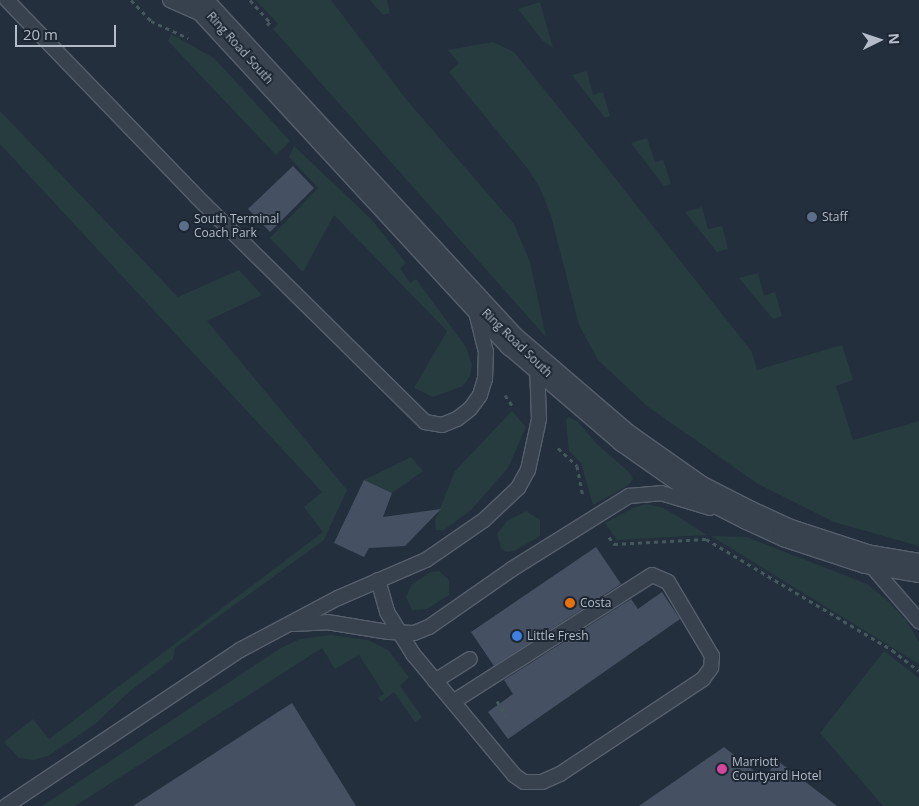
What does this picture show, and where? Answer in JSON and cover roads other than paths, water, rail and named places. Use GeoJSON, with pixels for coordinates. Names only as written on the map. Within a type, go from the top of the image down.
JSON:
{"type":"FeatureCollection","features":[{"type":"Feature","properties":{"kind":"street","name":"Ring Road South"},"geometry":{"type":"LineString","coordinates":[[197,0],[469,295],[537,364],[606,423],[675,475],[729,506],[787,532],[866,559],[919,568]]}},
{"type":"Feature","properties":{"kind":"lane"},"geometry":{"type":"LineString","coordinates":[[7,0],[197,197],[420,418],[430,424],[442,425],[464,415],[483,387],[486,352],[469,295]]}},
{"type":"Feature","properties":{"kind":"lane"},"geometry":{"type":"LineString","coordinates":[[170,0],[217,21]]}},
{"type":"Feature","properties":{"kind":"lane"},"geometry":{"type":"LineString","coordinates":[[6,806],[240,650],[378,580],[445,550],[484,520],[518,488],[528,470],[540,419],[537,364]]}},
{"type":"Feature","properties":{"kind":"lane"},"geometry":{"type":"LineString","coordinates":[[287,625],[328,622],[399,633],[414,633],[429,627],[512,569],[634,494],[654,492],[676,497],[787,532]]}},
{"type":"Feature","properties":{"kind":"lane"},"geometry":{"type":"LineString","coordinates":[[866,559],[919,621]]}},
{"type":"Feature","properties":{"kind":"lane"},"geometry":{"type":"LineString","coordinates":[[378,580],[387,612],[399,633],[435,681],[518,779],[542,782],[560,774],[703,678],[712,668],[712,656],[668,582],[652,575],[453,702]]}},
{"type":"Feature","properties":{"kind":"lane"},"geometry":{"type":"LineString","coordinates":[[435,681],[470,659]]}},
{"type":"Feature","properties":{"kind":"place","name":"Staff"},"geometry":{"type":"Point","coordinates":[812,217]}},
{"type":"Feature","properties":{"kind":"place","name":"South Terminal Coach Park"},"geometry":{"type":"Point","coordinates":[184,226]}},
{"type":"Feature","properties":{"kind":"place","name":"Costa"},"geometry":{"type":"Point","coordinates":[570,603]}},
{"type":"Feature","properties":{"kind":"place","name":"Little Fresh"},"geometry":{"type":"Point","coordinates":[517,636]}},
{"type":"Feature","properties":{"kind":"place","name":"Marriott Courtyard Hotel"},"geometry":{"type":"Point","coordinates":[722,769]}}]}
